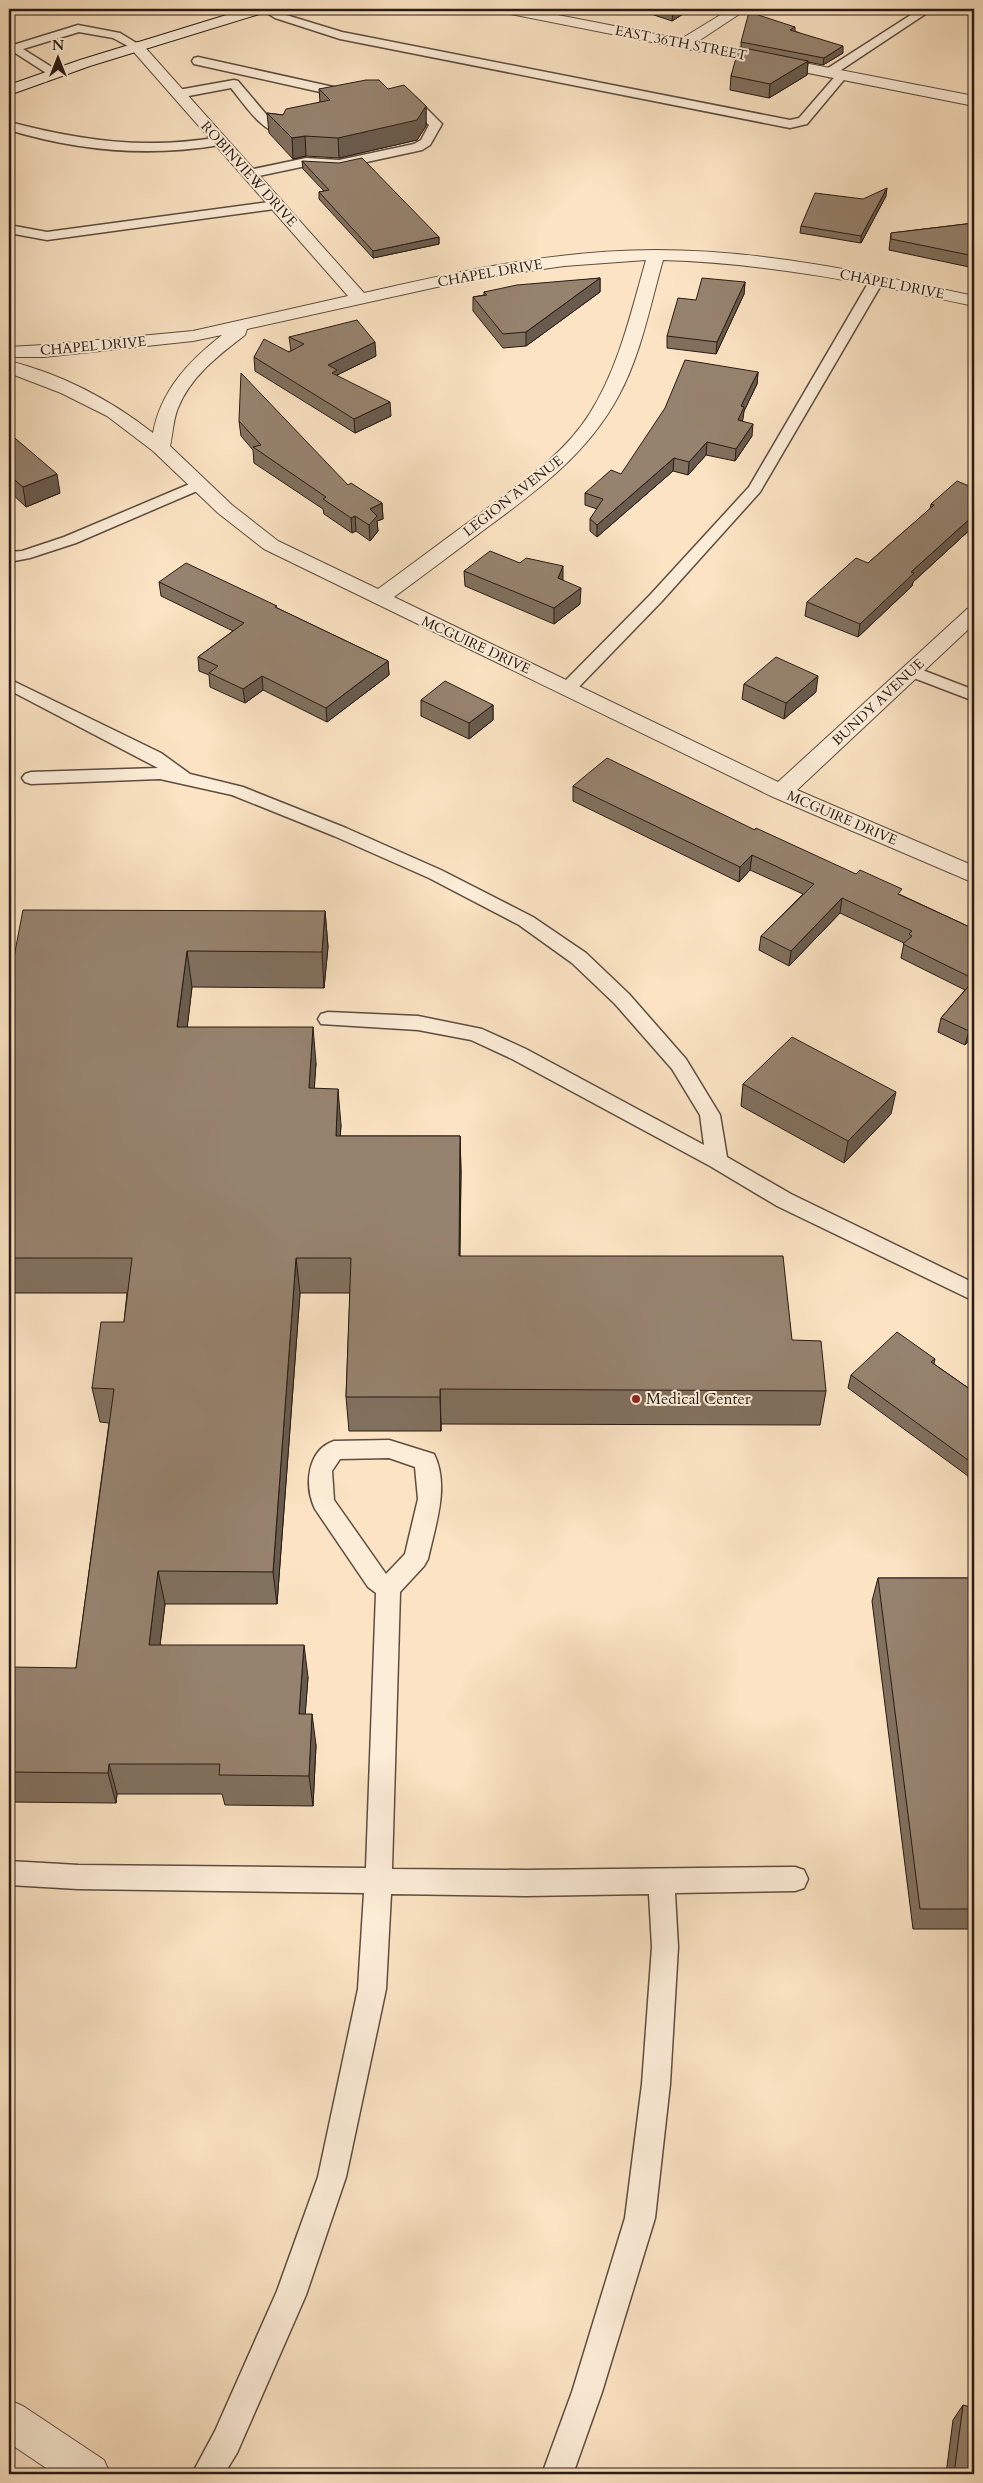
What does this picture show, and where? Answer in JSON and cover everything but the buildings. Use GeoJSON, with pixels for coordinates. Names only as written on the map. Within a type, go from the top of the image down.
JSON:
{"type":"FeatureCollection","features":[{"type":"Feature","properties":{"kind":"street"},"geometry":{"type":"LineString","coordinates":[[9,90],[234,12],[260,9]]}},
{"type":"Feature","properties":{"kind":"street","name":"EAST 36TH STREET"},"geometry":{"type":"LineString","coordinates":[[506,9],[536,11],[683,44],[974,101]]}},
{"type":"Feature","properties":{"kind":"street"},"geometry":{"type":"LineString","coordinates":[[683,44],[740,9]]}},
{"type":"Feature","properties":{"kind":"street","name":"ROBINVIEW DRIVE"},"geometry":{"type":"LineString","coordinates":[[136,47],[361,300]]}},
{"type":"Feature","properties":{"kind":"street","name":"CHAPEL DRIVE"},"geometry":{"type":"LineString","coordinates":[[9,352],[53,350],[193,336],[244,327],[473,274],[520,266],[598,258],[656,255],[737,259],[877,280],[974,301]]}},
{"type":"Feature","properties":{"kind":"street","name":"LEGION AVENUE"},"geometry":{"type":"LineString","coordinates":[[379,598],[532,485],[567,454],[590,427],[609,397],[622,369],[656,255]]}},
{"type":"Feature","properties":{"kind":"street"},"geometry":{"type":"LineString","coordinates":[[160,448],[168,409],[184,382],[203,358],[244,327]]}},
{"type":"Feature","properties":{"kind":"street","name":"MCGUIRE DRIVE"},"geometry":{"type":"LineString","coordinates":[[9,367],[68,389],[114,412],[160,448],[199,485],[270,545],[782,792],[974,875]]}},
{"type":"Feature","properties":{"kind":"street","name":"BUNDY AVENUE"},"geometry":{"type":"LineString","coordinates":[[782,792],[974,612]]}},
{"type":"Feature","properties":{"kind":"street"},"geometry":{"type":"LineString","coordinates":[[9,2420],[90,2474]]}},
{"type":"Feature","properties":{"kind":"lane"},"geometry":{"type":"LineString","coordinates":[[267,9],[280,16],[340,35],[790,124],[803,121],[835,74],[927,9]]}},
{"type":"Feature","properties":{"kind":"lane"},"geometry":{"type":"LineString","coordinates":[[54,74],[14,48],[78,28],[116,35],[136,47]]}},
{"type":"Feature","properties":{"kind":"lane"},"geometry":{"type":"LineString","coordinates":[[198,61],[338,92],[365,92]]}},
{"type":"Feature","properties":{"kind":"lane"},"geometry":{"type":"LineString","coordinates":[[178,94],[234,84],[248,72]]}},
{"type":"Feature","properties":{"kind":"lane"},"geometry":{"type":"LineString","coordinates":[[234,84],[267,123],[280,130]]}},
{"type":"Feature","properties":{"kind":"lane"},"geometry":{"type":"LineString","coordinates":[[249,174],[303,157],[339,164],[418,147],[426,142],[436,124],[412,101],[391,95]]}},
{"type":"Feature","properties":{"kind":"lane"},"geometry":{"type":"LineString","coordinates":[[9,126],[28,132],[87,142],[160,148],[194,147],[220,142]]}},
{"type":"Feature","properties":{"kind":"lane"},"geometry":{"type":"LineString","coordinates":[[9,135],[28,132]]}},
{"type":"Feature","properties":{"kind":"lane"},"geometry":{"type":"LineString","coordinates":[[9,229],[47,236],[276,205]]}},
{"type":"Feature","properties":{"kind":"lane"},"geometry":{"type":"LineString","coordinates":[[568,688],[656,598],[755,489],[877,280]]}},
{"type":"Feature","properties":{"kind":"lane"},"geometry":{"type":"LineString","coordinates":[[9,557],[24,555],[70,540],[199,485]]}},
{"type":"Feature","properties":{"kind":"lane"},"geometry":{"type":"LineString","coordinates":[[912,670],[974,696]]}},
{"type":"Feature","properties":{"kind":"lane"},"geometry":{"type":"LineString","coordinates":[[9,684],[155,757],[188,780]]}},
{"type":"Feature","properties":{"kind":"lane"},"geometry":{"type":"LineString","coordinates":[[31,778],[160,774],[237,791],[340,832],[435,874],[526,921],[579,958],[622,999],[679,1064],[710,1115],[717,1161]]}},
{"type":"Feature","properties":{"kind":"lane"},"geometry":{"type":"LineString","coordinates":[[328,1019],[418,1023],[475,1034],[519,1054],[717,1161],[784,1200],[974,1293]]}},
{"type":"Feature","properties":{"kind":"lane"},"geometry":{"type":"LineString","coordinates":[[207,2474],[226,2442],[291,2295],[332,2178],[372,1989],[378,1879],[388,1588],[416,1559],[430,1499],[426,1461],[388,1449],[334,1450],[320,1469],[323,1502],[376,1580],[388,1588]]}},
{"type":"Feature","properties":{"kind":"lane"},"geometry":{"type":"LineString","coordinates":[[9,1873],[78,1877],[378,1879],[526,1883],[795,1879]]}},
{"type":"Feature","properties":{"kind":"lane"},"geometry":{"type":"LineString","coordinates":[[558,2474],[587,2392],[640,2218],[656,2084],[666,1947],[661,1880]]}},
{"type":"Feature","properties":{"kind":"place","name":"Medical Center"},"geometry":{"type":"Point","coordinates":[636,1399]}}]}
